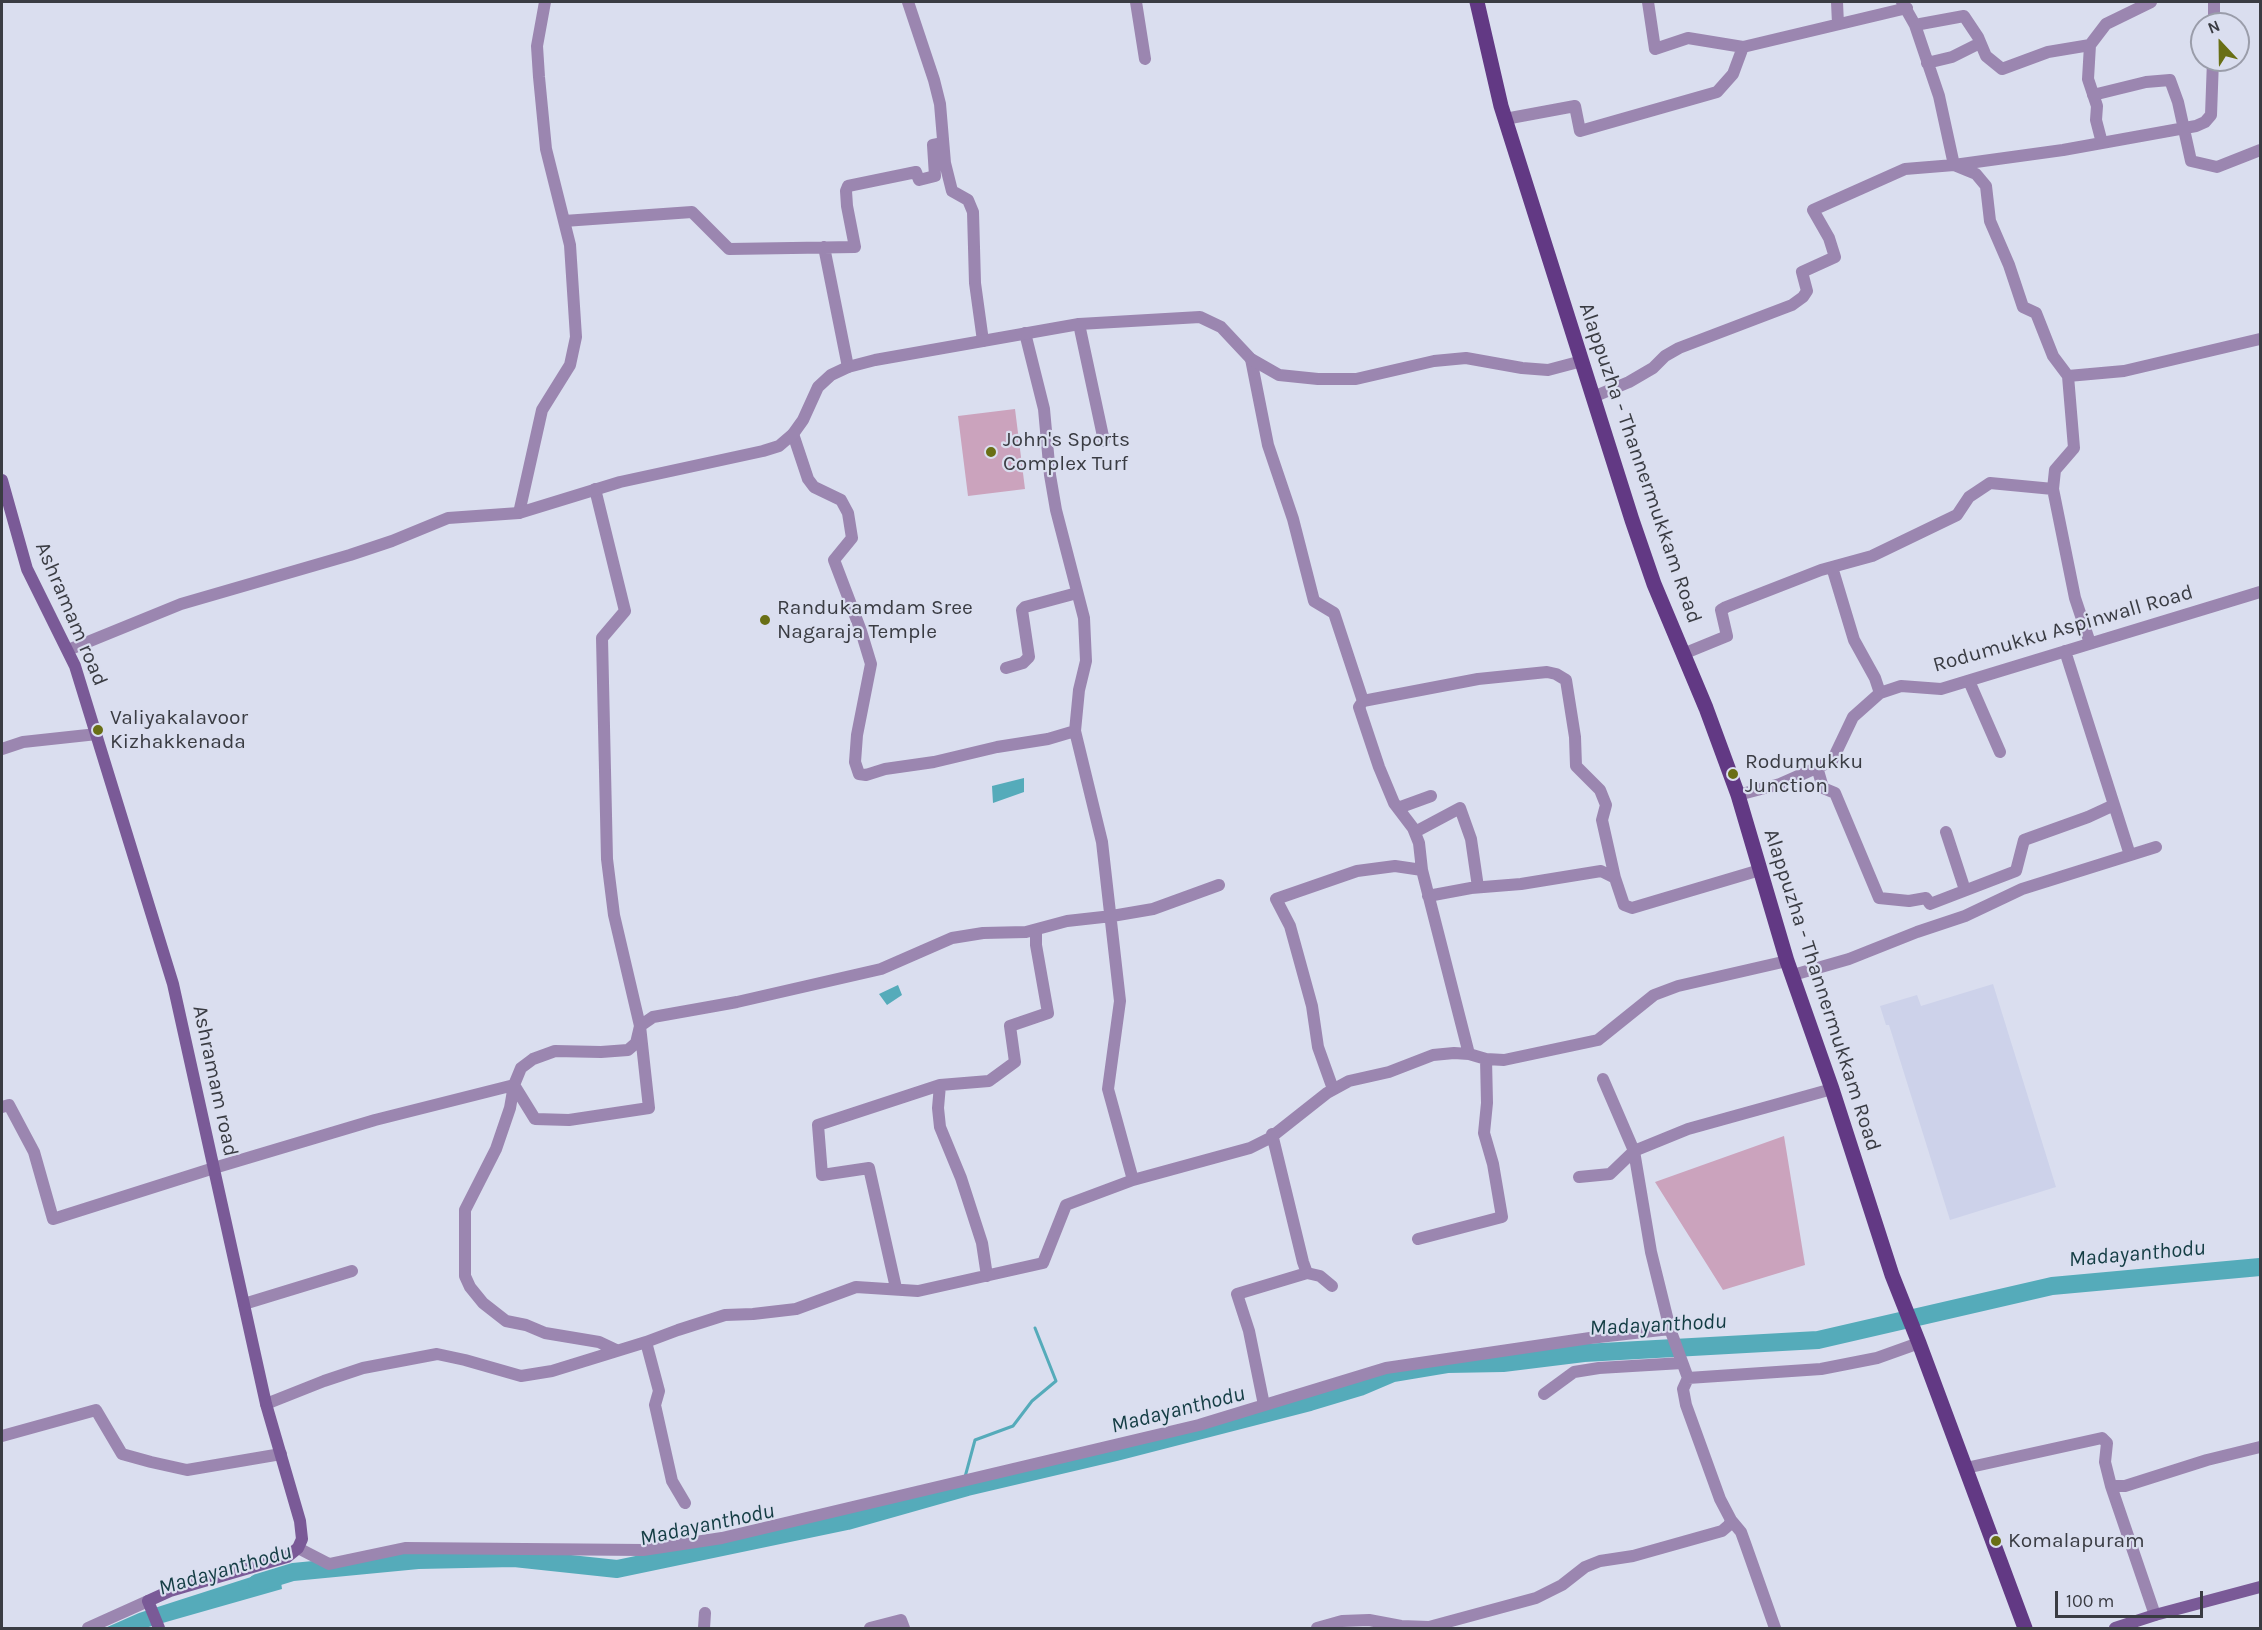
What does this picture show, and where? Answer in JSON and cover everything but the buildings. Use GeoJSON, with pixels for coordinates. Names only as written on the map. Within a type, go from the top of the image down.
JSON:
{"type":"FeatureCollection","features":[{"type":"Feature","properties":{"kind":"main road","name":"Alappuzha - Thannermukkam Road"},"geometry":{"type":"LineString","coordinates":[[1477,2],[1505,119],[1654,584],[1706,708],[1738,795],[1790,968],[1892,1275],[1918,1340]]}},
{"type":"Feature","properties":{"kind":"main road","name":"Ashramam road"},"geometry":{"type":"LineString","coordinates":[[2,480],[27,568],[68,650],[97,734],[173,984],[266,1404],[300,1521],[303,1539],[298,1548]]}},
{"type":"Feature","properties":{"kind":"main road"},"geometry":{"type":"LineString","coordinates":[[1918,1340],[2025,1629]]}},
{"type":"Feature","properties":{"kind":"main road"},"geometry":{"type":"LineString","coordinates":[[156,1628],[147,1601],[170,1591],[286,1557],[298,1548]]}},
{"type":"Feature","properties":{"kind":"main road"},"geometry":{"type":"LineString","coordinates":[[2115,1629],[2155,1615],[2260,1587]]}},
{"type":"Feature","properties":{"kind":"street"},"geometry":{"type":"LineString","coordinates":[[519,513],[542,410],[570,365],[576,337],[570,245],[546,149],[539,77],[537,46],[545,2]]}},
{"type":"Feature","properties":{"kind":"street"},"geometry":{"type":"LineString","coordinates":[[908,2],[934,80],[943,127],[945,163],[952,191],[968,200],[973,212],[975,283],[983,341]]}},
{"type":"Feature","properties":{"kind":"street"},"geometry":{"type":"LineString","coordinates":[[1136,2],[1145,59]]}},
{"type":"Feature","properties":{"kind":"street"},"geometry":{"type":"LineString","coordinates":[[1648,2],[1655,49],[1688,38],[1743,47],[1904,5],[1915,25],[1939,96],[1954,165]]}},
{"type":"Feature","properties":{"kind":"street"},"geometry":{"type":"LineString","coordinates":[[1837,2],[1838,24]]}},
{"type":"Feature","properties":{"kind":"street"},"geometry":{"type":"LineString","coordinates":[[2102,143],[2096,120],[2097,106],[2088,79],[2090,45],[2106,24],[2151,2]]}},
{"type":"Feature","properties":{"kind":"street"},"geometry":{"type":"LineString","coordinates":[[1915,25],[1964,16],[1986,56],[2002,69],[2048,52],[2090,45]]}},
{"type":"Feature","properties":{"kind":"street"},"geometry":{"type":"LineString","coordinates":[[1927,63],[1952,57],[1980,43]]}},
{"type":"Feature","properties":{"kind":"street"},"geometry":{"type":"LineString","coordinates":[[1505,119],[1575,106],[1580,131],[1717,92],[1733,74],[1743,47]]}},
{"type":"Feature","properties":{"kind":"street"},"geometry":{"type":"LineString","coordinates":[[1593,397],[1653,368],[1665,356],[1679,348],[1782,309],[1803,297],[1807,291],[1802,272],[1835,257],[1829,238],[1813,210],[1905,169],[1954,165],[2102,143],[2205,122],[2211,115],[2213,72]]}},
{"type":"Feature","properties":{"kind":"street"},"geometry":{"type":"LineString","coordinates":[[2094,94],[2146,82],[2170,80],[2178,102],[2191,161],[2217,166],[2260,150]]}},
{"type":"Feature","properties":{"kind":"street"},"geometry":{"type":"LineString","coordinates":[[564,221],[692,212],[729,249],[855,247],[847,206],[848,186],[916,172],[919,180],[935,176],[933,145],[943,143]]}},
{"type":"Feature","properties":{"kind":"street"},"geometry":{"type":"LineString","coordinates":[[1954,165],[1976,174],[1986,186],[1989,221],[2009,265],[2024,307],[2036,313],[2053,356],[2067,376],[2074,448],[2055,470],[2053,489],[2075,598],[2090,643]]}},
{"type":"Feature","properties":{"kind":"street"},"geometry":{"type":"LineString","coordinates":[[824,247],[848,367]]}},
{"type":"Feature","properties":{"kind":"street"},"geometry":{"type":"LineString","coordinates":[[68,650],[181,604],[361,551],[448,518],[519,513],[662,471],[778,446],[793,434],[803,420],[818,387],[831,375],[848,367],[875,360],[1079,324],[1200,317],[1221,327],[1251,358],[1279,375],[1318,379],[1356,379],[1434,361],[1466,358],[1548,370],[1582,361]]}},
{"type":"Feature","properties":{"kind":"street"},"geometry":{"type":"LineString","coordinates":[[1079,324],[1104,441]]}},
{"type":"Feature","properties":{"kind":"street"},"geometry":{"type":"LineString","coordinates":[[1025,333],[1044,409],[1050,475],[1056,510],[1084,618],[1086,661],[1079,690],[1075,731],[1102,842],[1120,1001],[1108,1089],[1133,1180]]}},
{"type":"Feature","properties":{"kind":"street"},"geometry":{"type":"LineString","coordinates":[[2067,376],[2124,371],[2260,339]]}},
{"type":"Feature","properties":{"kind":"street"},"geometry":{"type":"LineString","coordinates":[[1251,358],[1268,444],[1293,519],[1314,602],[1334,613],[1363,700],[1359,707],[1379,767],[1398,808],[1415,832],[1419,843],[1428,896],[1469,1054]]}},
{"type":"Feature","properties":{"kind":"street"},"geometry":{"type":"LineString","coordinates":[[793,434],[808,479],[814,487],[841,500],[848,513],[852,538],[834,560],[854,609],[871,664],[857,735],[855,762],[859,774],[866,775],[885,769],[934,762],[996,747],[1048,739],[1075,731]]}},
{"type":"Feature","properties":{"kind":"street"},"geometry":{"type":"LineString","coordinates":[[1683,654],[1727,636],[1721,610],[1725,607],[1832,567],[1872,556],[1957,515],[1969,497],[1990,483],[2053,489]]}},
{"type":"Feature","properties":{"kind":"street"},"geometry":{"type":"LineString","coordinates":[[514,1085],[534,1119],[569,1120],[649,1108],[640,1026],[614,915],[607,859],[602,638],[625,611],[595,489]]}},
{"type":"Feature","properties":{"kind":"street"},"geometry":{"type":"LineString","coordinates":[[1832,567],[1854,640],[1875,678],[1880,693]]}},
{"type":"Feature","properties":{"kind":"street","name":"Rodumukku Aspinwall Road"},"geometry":{"type":"LineString","coordinates":[[1738,795],[1780,784],[1832,761],[1853,717],[1880,693],[1901,686],[1941,689],[2260,592]]}},
{"type":"Feature","properties":{"kind":"street"},"geometry":{"type":"LineString","coordinates":[[1006,668],[1023,663],[1029,657],[1022,610],[1077,593]]}},
{"type":"Feature","properties":{"kind":"street"},"geometry":{"type":"LineString","coordinates":[[2065,651],[2130,855]]}},
{"type":"Feature","properties":{"kind":"street"},"geometry":{"type":"LineString","coordinates":[[1363,700],[1478,679],[1546,672],[1556,674],[1566,680],[1574,727],[1576,766],[1600,790],[1606,805],[1602,820],[1615,878],[1624,905],[1632,908],[1760,870]]}},
{"type":"Feature","properties":{"kind":"street"},"geometry":{"type":"LineString","coordinates":[[1969,681],[2000,752]]}},
{"type":"Feature","properties":{"kind":"street"},"geometry":{"type":"LineString","coordinates":[[2,749],[23,742],[97,734]]}},
{"type":"Feature","properties":{"kind":"street"},"geometry":{"type":"LineString","coordinates":[[1817,767],[1824,788],[1835,793],[1879,898],[1909,901],[1926,898],[1930,904],[2016,871],[2024,840],[2114,806]]}},
{"type":"Feature","properties":{"kind":"street"},"geometry":{"type":"LineString","coordinates":[[1398,808],[1431,796]]}},
{"type":"Feature","properties":{"kind":"street"},"geometry":{"type":"LineString","coordinates":[[1415,832],[1460,808],[1471,839],[1478,887]]}},
{"type":"Feature","properties":{"kind":"street"},"geometry":{"type":"LineString","coordinates":[[1946,832],[1965,890]]}},
{"type":"Feature","properties":{"kind":"street"},"geometry":{"type":"LineString","coordinates":[[266,1404],[363,1368],[437,1354],[521,1376],[552,1371],[725,1315],[796,1309],[856,1287],[918,1291],[1043,1263],[1066,1205],[1133,1180],[1250,1148],[1333,1089],[1349,1081],[1389,1072],[1433,1055],[1469,1054],[1486,1059],[1504,1060],[1598,1040],[1654,995],[1678,986],[1849,959],[1965,916],[2022,889],[2156,847]]}},
{"type":"Feature","properties":{"kind":"street"},"geometry":{"type":"LineString","coordinates":[[1333,1089],[1318,1047],[1311,1006],[1290,926],[1276,899],[1357,871],[1395,866],[1422,870]]}},
{"type":"Feature","properties":{"kind":"street"},"geometry":{"type":"LineString","coordinates":[[1428,896],[1601,871],[1615,878]]}},
{"type":"Feature","properties":{"kind":"street"},"geometry":{"type":"LineString","coordinates":[[616,1350],[599,1342],[545,1333],[526,1325],[506,1321],[483,1303],[470,1287],[465,1276],[465,1210],[496,1149],[521,1068],[533,1059],[555,1051],[628,1050],[636,1043],[640,1026],[653,1017],[737,1002],[881,969],[952,938],[983,933],[1036,930],[1067,921],[1153,909],[1219,885]]}},
{"type":"Feature","properties":{"kind":"street"},"geometry":{"type":"LineString","coordinates":[[896,1288],[869,1168],[822,1175],[818,1125],[940,1085],[989,1081],[1015,1062],[1010,1026],[1048,1013],[1036,945],[1036,930]]}},
{"type":"Feature","properties":{"kind":"street"},"geometry":{"type":"LineString","coordinates":[[1418,1239],[1502,1217],[1485,1133],[1486,1059]]}},
{"type":"Feature","properties":{"kind":"street"},"geometry":{"type":"LineString","coordinates":[[1603,1079],[1634,1151],[1651,1252],[1670,1329],[1688,1378],[1683,1389],[1686,1405],[1712,1479],[1731,1520],[1741,1532],[1775,1629]]}},
{"type":"Feature","properties":{"kind":"street"},"geometry":{"type":"LineString","coordinates":[[2,1107],[9,1106],[34,1152],[53,1219],[375,1120],[514,1085]]}},
{"type":"Feature","properties":{"kind":"street"},"geometry":{"type":"LineString","coordinates":[[940,1085],[938,1108],[940,1127],[961,1178],[982,1243],[987,1276]]}},
{"type":"Feature","properties":{"kind":"street"},"geometry":{"type":"LineString","coordinates":[[1579,1177],[1610,1174],[1634,1151],[1688,1129],[1832,1089]]}},
{"type":"Feature","properties":{"kind":"street"},"geometry":{"type":"LineString","coordinates":[[1272,1134],[1300,1253],[1307,1273]]}},
{"type":"Feature","properties":{"kind":"street"},"geometry":{"type":"LineString","coordinates":[[244,1304],[352,1270]]}},
{"type":"Feature","properties":{"kind":"street"},"geometry":{"type":"LineString","coordinates":[[1264,1405],[1249,1331],[1237,1294],[1307,1273],[1320,1276],[1332,1286]]}},
{"type":"Feature","properties":{"kind":"street"},"geometry":{"type":"LineString","coordinates":[[298,1548],[329,1564],[405,1548],[643,1550],[722,1538],[1166,1433],[1386,1368],[1590,1338],[1670,1329]]}},
{"type":"Feature","properties":{"kind":"street"},"geometry":{"type":"LineString","coordinates":[[1688,1378],[1821,1369],[1877,1358],[1918,1340]]}},
{"type":"Feature","properties":{"kind":"street"},"geometry":{"type":"LineString","coordinates":[[646,1342],[659,1391],[655,1405],[672,1481],[685,1503]]}},
{"type":"Feature","properties":{"kind":"street"},"geometry":{"type":"LineString","coordinates":[[1544,1394],[1574,1372],[1680,1359]]}},
{"type":"Feature","properties":{"kind":"street"},"geometry":{"type":"LineString","coordinates":[[2,1437],[96,1410],[122,1454],[151,1462],[188,1470],[280,1454]]}},
{"type":"Feature","properties":{"kind":"street"},"geometry":{"type":"LineString","coordinates":[[1966,1468],[2102,1438],[2107,1443],[2105,1462],[2111,1486],[2155,1615]]}},
{"type":"Feature","properties":{"kind":"street"},"geometry":{"type":"LineString","coordinates":[[2111,1486],[2126,1486],[2207,1460],[2260,1447]]}},
{"type":"Feature","properties":{"kind":"street"},"geometry":{"type":"LineString","coordinates":[[1317,1629],[1342,1621],[1369,1620],[1401,1626],[1441,1626],[1536,1599],[1562,1585],[1585,1567],[1600,1561],[1654,1551],[1722,1531],[1731,1520]]}},
{"type":"Feature","properties":{"kind":"street"},"geometry":{"type":"LineString","coordinates":[[88,1629],[147,1601]]}},
{"type":"Feature","properties":{"kind":"street"},"geometry":{"type":"LineString","coordinates":[[704,1629],[705,1613]]}},
{"type":"Feature","properties":{"kind":"street"},"geometry":{"type":"LineString","coordinates":[[870,1629],[901,1620],[904,1629]]}},
{"type":"Feature","properties":{"kind":"shaded area","name":"John's Sports Complex Turf"},"geometry":{"type":"Polygon","coordinates":[[[1015,409],[1025,489],[968,496],[958,416],[1015,409]]]}},
{"type":"Feature","properties":{"kind":"shaded area"},"geometry":{"type":"Polygon","coordinates":[[[1993,984],[2056,1187],[1950,1220],[1889,1025],[1886,1025],[1880,1006],[1917,995],[1921,1006],[1993,984]]]}},
{"type":"Feature","properties":{"kind":"shaded area"},"geometry":{"type":"Polygon","coordinates":[[[1784,1136],[1805,1265],[1723,1290],[1655,1182],[1784,1136]]]}},
{"type":"Feature","properties":{"kind":"water"},"geometry":{"type":"Polygon","coordinates":[[[1024,778],[1024,792],[993,803],[992,786],[1024,778]]]}},
{"type":"Feature","properties":{"kind":"water"},"geometry":{"type":"Polygon","coordinates":[[[898,985],[902,995],[887,1005],[879,994],[898,985]]]}},
{"type":"Feature","properties":{"kind":"water"},"geometry":{"type":"Polygon","coordinates":[[[279,1568],[282,1589],[145,1628],[105,1628],[139,1613],[279,1568]]]}},
{"type":"Feature","properties":{"kind":"waterway","name":"Madayanthodu"},"geometry":{"type":"LineString","coordinates":[[257,1583],[293,1572],[418,1560],[514,1558],[617,1569],[847,1521],[967,1487],[1116,1452],[1310,1402],[1360,1387],[1393,1373],[1447,1364],[1503,1363],[1584,1353],[1818,1340],[2052,1286],[2260,1267]]}},
{"type":"Feature","properties":{"kind":"waterway"},"geometry":{"type":"LineString","coordinates":[[965,1477],[975,1440],[1013,1426],[1032,1401],[1056,1381],[1035,1328]]}},
{"type":"Feature","properties":{"kind":"place","name":"John's Sports Complex Turf"},"geometry":{"type":"Point","coordinates":[991,452]}},
{"type":"Feature","properties":{"kind":"place","name":"Randukamdam Sree Nagaraja Temple"},"geometry":{"type":"Point","coordinates":[765,620]}},
{"type":"Feature","properties":{"kind":"place","name":"Valiyakalavoor Kizhakkenada"},"geometry":{"type":"Point","coordinates":[98,730]}},
{"type":"Feature","properties":{"kind":"place","name":"Rodumukku Junction"},"geometry":{"type":"Point","coordinates":[1733,774]}},
{"type":"Feature","properties":{"kind":"place","name":"Komalapuram"},"geometry":{"type":"Point","coordinates":[1996,1541]}}]}
